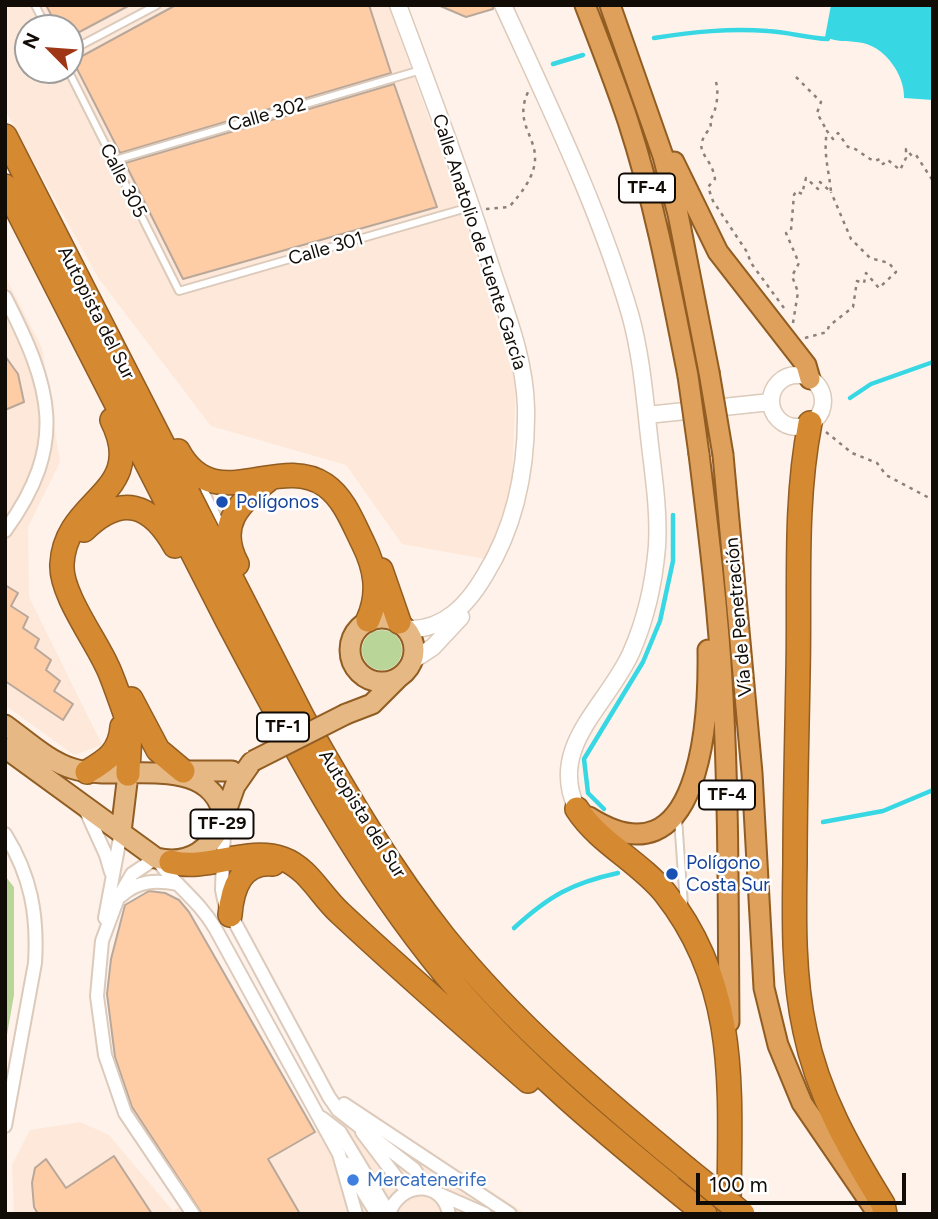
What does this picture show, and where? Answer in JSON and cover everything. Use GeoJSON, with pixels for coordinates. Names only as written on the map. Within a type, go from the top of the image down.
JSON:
{"type":"FeatureCollection","features":[{"type":"Feature","properties":{"kind":"highway","name":"Vía de Penetración"},"geometry":{"type":"LineString","coordinates":[[585,5],[628,122],[664,255],[688,376],[699,454],[719,624],[727,790],[729,1052]]}},
{"type":"Feature","properties":{"kind":"highway","name":"Vía de Penetración"},"geometry":{"type":"LineString","coordinates":[[610,5],[639,84],[678,214],[723,455],[752,773],[764,988],[778,1045],[802,1103],[878,1214]]}},
{"type":"Feature","properties":{"kind":"highway"},"geometry":{"type":"LineString","coordinates":[[639,84],[718,252],[806,365],[810,379]]}},
{"type":"Feature","properties":{"kind":"highway","name":"Autopista del Sur"},"geometry":{"type":"LineString","coordinates":[[5,136],[259,632],[350,800],[444,936],[537,1038],[615,1110],[743,1214]]}},
{"type":"Feature","properties":{"kind":"highway","name":"Autopista del Sur"},"geometry":{"type":"LineString","coordinates":[[5,186],[303,765],[382,892],[446,975],[517,1050],[585,1114],[705,1214]]}},
{"type":"Feature","properties":{"kind":"highway"},"geometry":{"type":"LineString","coordinates":[[107,384],[104,405],[120,436],[122,468],[110,488],[75,523],[62,564],[65,585],[109,668],[129,727],[128,774]]}},
{"type":"Feature","properties":{"kind":"highway"},"geometry":{"type":"LineString","coordinates":[[137,393],[153,401],[181,455],[196,474],[222,484],[285,475],[304,477],[324,484],[342,501],[370,557],[383,574],[403,626]]}},
{"type":"Feature","properties":{"kind":"highway"},"geometry":{"type":"LineString","coordinates":[[808,431],[802,488],[795,806],[794,901],[800,1001],[805,1031],[822,1091],[846,1144],[883,1204],[885,1214]]}},
{"type":"Feature","properties":{"kind":"highway"},"geometry":{"type":"LineString","coordinates":[[259,632],[261,612],[232,555],[228,536],[239,503],[269,479]]}},
{"type":"Feature","properties":{"kind":"highway"},"geometry":{"type":"LineString","coordinates":[[69,539],[107,512],[138,508],[151,513],[165,528],[185,563],[201,570]]}},
{"type":"Feature","properties":{"kind":"highway"},"geometry":{"type":"LineString","coordinates":[[577,809],[614,831],[637,833],[660,827],[678,813],[693,786],[705,721],[708,647],[702,568],[709,538]]}},
{"type":"Feature","properties":{"kind":"highway"},"geometry":{"type":"LineString","coordinates":[[368,620],[377,590],[370,557]]}},
{"type":"Feature","properties":{"kind":"highway"},"geometry":{"type":"LineString","coordinates":[[109,668],[121,680],[158,750],[189,775]]}},
{"type":"Feature","properties":{"kind":"highway"},"geometry":{"type":"LineString","coordinates":[[87,772],[116,751],[121,741],[122,710]]}},
{"type":"Feature","properties":{"kind":"highway"},"geometry":{"type":"LineString","coordinates":[[577,809],[594,830],[645,871],[685,918],[702,951],[719,1005],[729,1052]]}},
{"type":"Feature","properties":{"kind":"highway"},"geometry":{"type":"LineString","coordinates":[[164,860],[182,865],[257,856],[282,859],[307,876],[319,893]]}},
{"type":"Feature","properties":{"kind":"highway"},"geometry":{"type":"LineString","coordinates":[[230,915],[236,885],[246,872],[258,864],[283,867],[319,893],[400,969],[560,1109],[585,1114]]}},
{"type":"Feature","properties":{"kind":"highway","name":"TF-4"},"geometry":{"type":"LineString","coordinates":[[729,1052],[729,1214]]}},
{"type":"Feature","properties":{"kind":"main road"},"geometry":{"type":"LineString","coordinates":[[5,725],[57,762],[87,772],[189,775],[232,771],[346,714],[372,704],[412,661],[415,650],[403,626],[388,618],[368,620],[353,634],[349,654],[358,673],[359,691],[346,714]]}},
{"type":"Feature","properties":{"kind":"main road"},"geometry":{"type":"LineString","coordinates":[[358,673],[376,682],[398,678]]}},
{"type":"Feature","properties":{"kind":"main road"},"geometry":{"type":"LineString","coordinates":[[5,748],[164,860]]}},
{"type":"Feature","properties":{"kind":"main road"},"geometry":{"type":"LineString","coordinates":[[224,818],[234,786],[253,761]]}},
{"type":"Feature","properties":{"kind":"main road"},"geometry":{"type":"LineString","coordinates":[[121,832],[128,774]]}},
{"type":"Feature","properties":{"kind":"main road","name":"TF-29"},"geometry":{"type":"LineString","coordinates":[[164,860],[197,855],[208,846],[224,818],[214,791],[189,775]]}},
{"type":"Feature","properties":{"kind":"street","name":"Calle Anatolio de Fuente García"},"geometry":{"type":"LineString","coordinates":[[398,5],[472,207],[516,342],[526,408],[523,468],[513,516],[492,564],[460,618],[422,657],[412,661]]}},
{"type":"Feature","properties":{"kind":"street"},"geometry":{"type":"LineString","coordinates":[[503,5],[570,154],[630,315],[647,415],[657,522],[653,577],[642,624],[630,655],[611,691],[570,751],[567,777],[577,809]]}},
{"type":"Feature","properties":{"kind":"street"},"geometry":{"type":"LineString","coordinates":[[5,297],[34,356],[48,418],[47,445],[36,477],[24,505],[5,531]]}},
{"type":"Feature","properties":{"kind":"street"},"geometry":{"type":"LineString","coordinates":[[795,375],[810,379],[821,392],[823,401],[821,410],[808,431],[784,423],[773,411],[771,402],[780,381],[795,375]]}},
{"type":"Feature","properties":{"kind":"street"},"geometry":{"type":"LineString","coordinates":[[647,415],[771,402]]}},
{"type":"Feature","properties":{"kind":"street","name":"Calle Anatolio de Fuente García"},"geometry":{"type":"LineString","coordinates":[[403,626],[420,630],[436,625],[451,617],[469,599]]}},
{"type":"Feature","properties":{"kind":"street"},"geometry":{"type":"LineString","coordinates":[[81,801],[106,855],[111,876]]}},
{"type":"Feature","properties":{"kind":"street"},"geometry":{"type":"LineString","coordinates":[[224,818],[222,890],[230,915],[334,1105],[414,1169],[431,1191],[444,1200],[449,1214]]}},
{"type":"Feature","properties":{"kind":"street"},"geometry":{"type":"LineString","coordinates":[[121,832],[111,876],[97,996],[105,1055],[125,1113],[193,1214]]}},
{"type":"Feature","properties":{"kind":"street"},"geometry":{"type":"LineString","coordinates":[[5,834],[28,881],[35,906],[36,936],[35,963],[5,1126]]}},
{"type":"Feature","properties":{"kind":"street"},"geometry":{"type":"LineString","coordinates":[[102,941],[118,898],[132,874],[164,860],[179,885],[203,908],[339,1154],[377,1214]]}},
{"type":"Feature","properties":{"kind":"street"},"geometry":{"type":"LineString","coordinates":[[118,898],[139,884],[161,881],[179,885]]}},
{"type":"Feature","properties":{"kind":"street"},"geometry":{"type":"LineString","coordinates":[[324,1085],[350,1109],[510,1214]]}},
{"type":"Feature","properties":{"kind":"street"},"geometry":{"type":"LineString","coordinates":[[319,1116],[340,1132],[389,1213]]}},
{"type":"Feature","properties":{"kind":"street"},"geometry":{"type":"LineString","coordinates":[[355,1123],[406,1190]]}},
{"type":"Feature","properties":{"kind":"street"},"geometry":{"type":"LineString","coordinates":[[339,1154],[356,1214]]}},
{"type":"Feature","properties":{"kind":"street"},"geometry":{"type":"LineString","coordinates":[[389,1213],[398,1196],[406,1190],[431,1191],[485,1214]]}},
{"type":"Feature","properties":{"kind":"lane"},"geometry":{"type":"LineString","coordinates":[[84,44],[157,5]]}},
{"type":"Feature","properties":{"kind":"lane","name":"Calle 302"},"geometry":{"type":"LineString","coordinates":[[112,160],[422,70]]}},
{"type":"Feature","properties":{"kind":"lane","name":"Calle 305"},"geometry":{"type":"LineString","coordinates":[[75,84],[180,291]]}},
{"type":"Feature","properties":{"kind":"lane","name":"Calle 301"},"geometry":{"type":"LineString","coordinates":[[180,291],[472,207]]}},
{"type":"Feature","properties":{"kind":"lane"},"geometry":{"type":"LineString","coordinates":[[196,474],[228,536]]}},
{"type":"Feature","properties":{"kind":"lane"},"geometry":{"type":"LineString","coordinates":[[678,813],[685,918]]}},
{"type":"Feature","properties":{"kind":"path"},"geometry":{"type":"LineString","coordinates":[[472,207],[495,210],[509,207],[525,189],[536,165],[537,153],[522,111],[536,76]]}},
{"type":"Feature","properties":{"kind":"path"},"geometry":{"type":"LineString","coordinates":[[796,77],[821,102],[817,113],[833,139],[838,133],[848,147],[855,148],[866,159],[880,159],[883,164],[888,160],[900,170],[906,158],[906,149],[912,156],[916,155],[927,177],[933,181]]}},
{"type":"Feature","properties":{"kind":"path"},"geometry":{"type":"LineString","coordinates":[[716,82],[719,91],[715,112],[710,120],[711,127],[700,143],[700,150],[714,173],[715,179],[708,187],[713,201],[744,245],[751,263],[803,340],[812,335],[818,337],[853,307],[858,281],[863,283],[866,273],[879,288],[896,272],[889,263],[870,258],[851,239],[831,192],[830,174],[823,152],[827,131]]}},
{"type":"Feature","properties":{"kind":"path"},"geometry":{"type":"LineString","coordinates":[[793,324],[798,292],[792,276],[799,263],[786,233],[791,230],[793,221],[794,195],[796,191],[802,194],[806,178],[815,188],[818,189],[820,181],[831,192]]}},
{"type":"Feature","properties":{"kind":"path"},"geometry":{"type":"LineString","coordinates":[[808,431],[826,432],[852,453],[877,463],[886,475],[933,500]]}},
{"type":"Feature","properties":{"kind":"shaded area"},"geometry":{"type":"Polygon","coordinates":[[[5,5],[388,5],[462,210],[516,384],[512,478],[507,504],[486,559],[402,544],[346,465],[211,426],[99,279],[5,110],[5,5]]]}},
{"type":"Feature","properties":{"kind":"shaded area"},"geometry":{"type":"Polygon","coordinates":[[[5,276],[42,348],[60,462],[28,527],[29,597],[102,745],[74,755],[5,705],[5,276]]]}},
{"type":"Feature","properties":{"kind":"shaded area","name":"Mercatenerife"},"geometry":{"type":"Polygon","coordinates":[[[360,1106],[526,1214],[14,1214],[12,1165],[30,1130],[80,1122],[109,1135],[173,1211],[360,1106]]]}},
{"type":"Feature","properties":{"kind":"green space"},"geometry":{"type":"Polygon","coordinates":[[[382,630],[390,631],[396,636],[401,642],[401,658],[396,664],[390,669],[382,670],[374,669],[368,664],[363,658],[362,650],[363,642],[368,636],[374,631],[382,630]]]}},
{"type":"Feature","properties":{"kind":"green space"},"geometry":{"type":"Polygon","coordinates":[[[5,876],[14,887],[14,995],[5,1046],[5,876]]]}},
{"type":"Feature","properties":{"kind":"water"},"geometry":{"type":"Polygon","coordinates":[[[831,5],[933,5],[933,100],[904,98],[901,81],[893,64],[871,46],[825,37],[831,5]]]}},
{"type":"Feature","properties":{"kind":"building"},"geometry":{"type":"Polygon","coordinates":[[[46,5],[130,5],[84,30],[84,14],[51,14],[46,5]]]}},
{"type":"Feature","properties":{"kind":"building"},"geometry":{"type":"Polygon","coordinates":[[[176,5],[369,5],[391,73],[120,153],[84,83],[84,55],[176,5]]]}},
{"type":"Feature","properties":{"kind":"building"},"geometry":{"type":"Polygon","coordinates":[[[438,5],[493,5],[493,9],[466,17],[438,5]]]}},
{"type":"Feature","properties":{"kind":"building"},"geometry":{"type":"Polygon","coordinates":[[[394,84],[437,207],[183,279],[125,163],[394,84]]]}},
{"type":"Feature","properties":{"kind":"building"},"geometry":{"type":"Polygon","coordinates":[[[5,356],[18,374],[24,402],[5,410],[5,356]]]}},
{"type":"Feature","properties":{"kind":"building"},"geometry":{"type":"Polygon","coordinates":[[[5,585],[18,593],[11,606],[28,617],[23,628],[39,639],[35,648],[51,660],[46,670],[60,681],[54,691],[73,704],[63,720],[5,681],[5,585]]]}},
{"type":"Feature","properties":{"kind":"building"},"geometry":{"type":"Polygon","coordinates":[[[149,891],[165,893],[179,900],[189,912],[315,1132],[268,1159],[300,1214],[202,1214],[132,1107],[115,1057],[107,994],[111,959],[125,905],[149,891]]]}},
{"type":"Feature","properties":{"kind":"building"},"geometry":{"type":"Polygon","coordinates":[[[114,1156],[152,1214],[38,1214],[34,1207],[32,1183],[35,1168],[46,1159],[66,1188],[114,1156]]]}},
{"type":"Feature","properties":{"kind":"waterway"},"geometry":{"type":"LineString","coordinates":[[654,38],[739,30],[828,39]]}},
{"type":"Feature","properties":{"kind":"waterway"},"geometry":{"type":"LineString","coordinates":[[553,64],[583,55]]}},
{"type":"Feature","properties":{"kind":"waterway"},"geometry":{"type":"LineString","coordinates":[[850,398],[871,384],[933,362]]}},
{"type":"Feature","properties":{"kind":"waterway"},"geometry":{"type":"LineString","coordinates":[[604,809],[588,793],[584,759],[643,662],[660,621],[673,561],[673,515]]}},
{"type":"Feature","properties":{"kind":"waterway"},"geometry":{"type":"LineString","coordinates":[[823,822],[883,811],[933,790]]}},
{"type":"Feature","properties":{"kind":"waterway"},"geometry":{"type":"LineString","coordinates":[[514,928],[562,892],[587,881],[618,873]]}},
{"type":"Feature","properties":{"kind":"place","name":"Polígonos"},"geometry":{"type":"Point","coordinates":[222,502]}},
{"type":"Feature","properties":{"kind":"place","name":"Polígono Costa Sur"},"geometry":{"type":"Point","coordinates":[672,874]}},
{"type":"Feature","properties":{"kind":"place","name":"Mercatenerife"},"geometry":{"type":"Point","coordinates":[353,1180]}}]}
